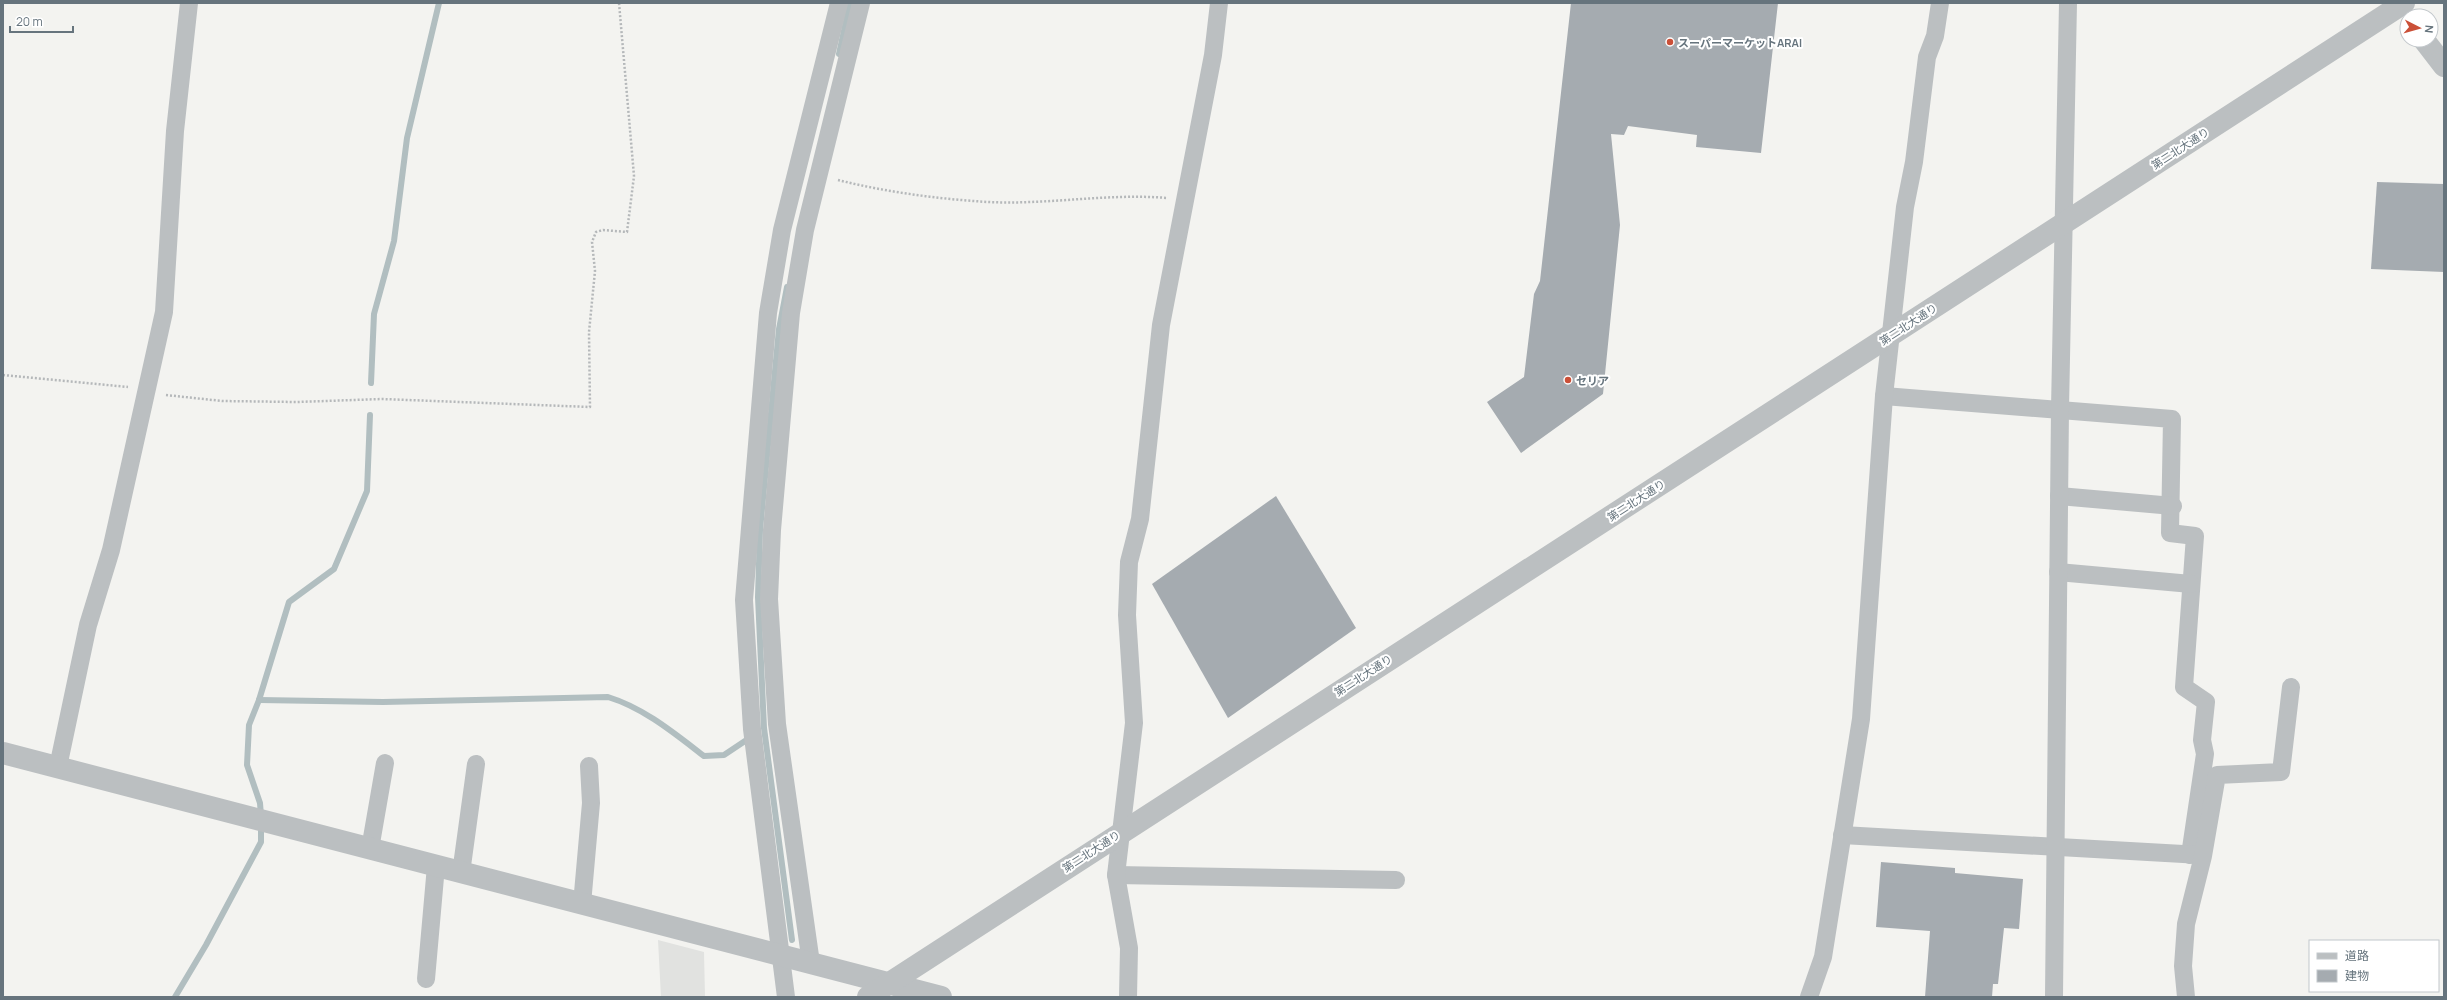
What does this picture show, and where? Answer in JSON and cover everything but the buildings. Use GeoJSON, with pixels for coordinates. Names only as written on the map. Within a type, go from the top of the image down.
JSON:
{"type":"FeatureCollection","features":[{"type":"Feature","properties":{"kind":"street"},"geometry":{"type":"LineString","coordinates":[[58,767],[88,625],[111,550],[145,389],[164,312],[175,131],[189,3]]}},
{"type":"Feature","properties":{"kind":"street"},"geometry":{"type":"LineString","coordinates":[[811,963],[777,724],[769,599],[782,230],[839,3]]}},
{"type":"Feature","properties":{"kind":"street"},"geometry":{"type":"LineString","coordinates":[[786,997],[779,955],[752,728],[744,600],[780,315],[805,230],[860,3]]}},
{"type":"Feature","properties":{"kind":"street"},"geometry":{"type":"LineString","coordinates":[[1128,997],[1129,948],[1116,875],[1134,723],[1127,615],[1129,562],[1140,519],[1161,325],[1213,55],[1219,3]]}},
{"type":"Feature","properties":{"kind":"street"},"geometry":{"type":"LineString","coordinates":[[1810,997],[1823,957],[1851,767],[1860,719],[1884,396],[1892,335],[1905,207],[1914,162],[1926,57],[1935,36],[1940,3]]}},
{"type":"Feature","properties":{"kind":"street"},"geometry":{"type":"LineString","coordinates":[[2054,997],[2060,409],[2068,3]]}},
{"type":"Feature","properties":{"kind":"street","name":"第二北大通り"},"geometry":{"type":"LineString","coordinates":[[868,997],[1122,831],[2064,224],[2399,11]]}},
{"type":"Feature","properties":{"kind":"street"},"geometry":{"type":"LineString","coordinates":[[2430,48],[2444,66]]}},
{"type":"Feature","properties":{"kind":"street"},"geometry":{"type":"LineString","coordinates":[[1884,396],[2172,419],[2173,506],[2170,532],[2195,536],[2184,686],[2206,702],[2202,740],[2205,754],[2197,855],[2186,924],[2183,966],[2186,997]]}},
{"type":"Feature","properties":{"kind":"street"},"geometry":{"type":"LineString","coordinates":[[2059,496],[2173,506]]}},
{"type":"Feature","properties":{"kind":"street"},"geometry":{"type":"LineString","coordinates":[[2058,572],[2191,584]]}},
{"type":"Feature","properties":{"kind":"street"},"geometry":{"type":"LineString","coordinates":[[2197,855],[2218,775],[2281,772],[2291,687]]}},
{"type":"Feature","properties":{"kind":"street"},"geometry":{"type":"LineString","coordinates":[[3,753],[941,997]]}},
{"type":"Feature","properties":{"kind":"street"},"geometry":{"type":"LineString","coordinates":[[370,849],[385,762]]}},
{"type":"Feature","properties":{"kind":"street"},"geometry":{"type":"LineString","coordinates":[[461,873],[476,764]]}},
{"type":"Feature","properties":{"kind":"street"},"geometry":{"type":"LineString","coordinates":[[582,904],[591,803],[589,766]]}},
{"type":"Feature","properties":{"kind":"street"},"geometry":{"type":"LineString","coordinates":[[1842,835],[2197,855]]}},
{"type":"Feature","properties":{"kind":"street"},"geometry":{"type":"LineString","coordinates":[[426,979],[436,866]]}},
{"type":"Feature","properties":{"kind":"street"},"geometry":{"type":"LineString","coordinates":[[1116,875],[1396,880]]}},
{"type":"Feature","properties":{"kind":"path"},"geometry":{"type":"LineString","coordinates":[[3,375],[145,389],[154,394],[222,401],[296,402],[382,398],[590,407],[589,332],[595,271],[592,242],[596,232],[603,230],[628,232],[634,176],[619,3]]}},
{"type":"Feature","properties":{"kind":"path"},"geometry":{"type":"LineString","coordinates":[[819,175],[877,190],[988,202],[1099,200],[1138,196],[1185,200]]}},
{"type":"Feature","properties":{"kind":"shaded area"},"geometry":{"type":"Polygon","coordinates":[[[658,940],[704,952],[705,997],[661,997],[658,940]]]}},
{"type":"Feature","properties":{"kind":"waterway"},"geometry":{"type":"LineString","coordinates":[[371,383],[374,314],[394,241],[407,138],[439,3]]}},
{"type":"Feature","properties":{"kind":"waterway"},"geometry":{"type":"LineString","coordinates":[[839,54],[850,3]]}},
{"type":"Feature","properties":{"kind":"waterway"},"geometry":{"type":"LineString","coordinates":[[787,287],[779,329],[760,530],[758,597],[764,728],[792,940]]}},
{"type":"Feature","properties":{"kind":"waterway"},"geometry":{"type":"LineString","coordinates":[[261,816],[260,803],[247,765],[249,725],[259,700],[289,602],[334,569],[367,491],[370,415]]}},
{"type":"Feature","properties":{"kind":"waterway"},"geometry":{"type":"LineString","coordinates":[[259,700],[383,702],[608,697],[646,714],[704,756],[724,755],[751,737]]}},
{"type":"Feature","properties":{"kind":"waterway"},"geometry":{"type":"LineString","coordinates":[[175,997],[206,945],[261,842],[261,825]]}},
{"type":"Feature","properties":{"kind":"place","name":"スーパーマーケットARAI"},"geometry":{"type":"Point","coordinates":[1670,42]}},
{"type":"Feature","properties":{"kind":"place","name":"セリア"},"geometry":{"type":"Point","coordinates":[1568,380]}}]}
